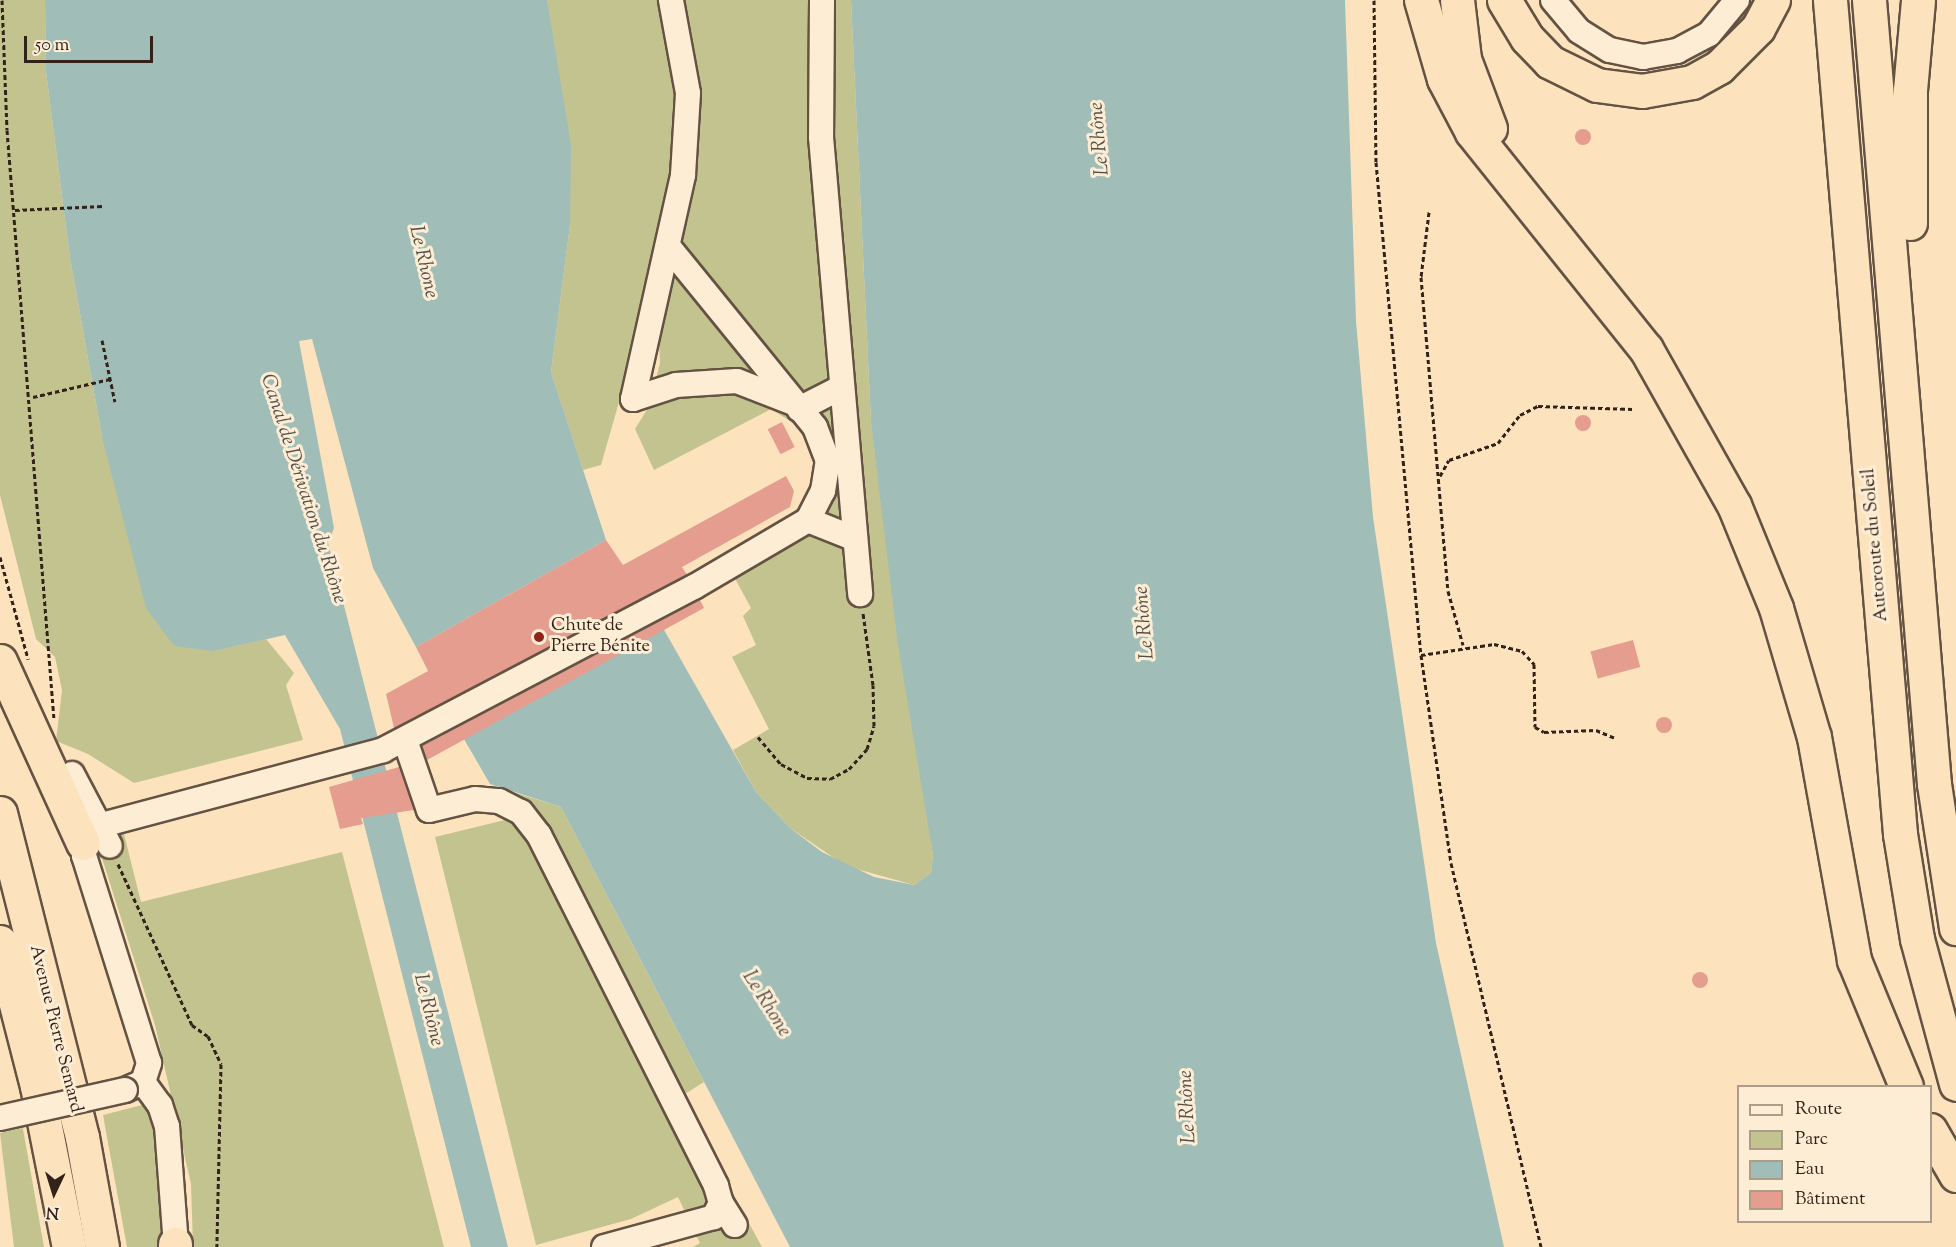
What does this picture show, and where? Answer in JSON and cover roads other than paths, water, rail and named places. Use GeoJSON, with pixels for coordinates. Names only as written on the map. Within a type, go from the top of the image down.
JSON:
{"type":"FeatureCollection","features":[{"type":"Feature","properties":{"kind":"highway"},"geometry":{"type":"LineString","coordinates":[[1421,0],[1455,104],[1489,158],[1561,241],[1678,397],[1758,560],[1814,737],[1854,960],[1906,1085]]}},
{"type":"Feature","properties":{"kind":"highway"},"geometry":{"type":"LineString","coordinates":[[1457,0],[1464,59],[1478,102],[1561,241]]}},
{"type":"Feature","properties":{"kind":"highway"},"geometry":{"type":"LineString","coordinates":[[1504,0],[1527,38],[1550,62],[1597,85],[1642,92],[1692,82],[1719,66],[1758,28],[1773,0]]}},
{"type":"Feature","properties":{"kind":"highway","name":"Autoroute du Soleil"},"geometry":{"type":"LineString","coordinates":[[1830,0],[1900,834],[1923,966],[1956,1084]]}},
{"type":"Feature","properties":{"kind":"highway"},"geometry":{"type":"LineString","coordinates":[[1869,0],[1934,784],[1956,928]]}},
{"type":"Feature","properties":{"kind":"highway"},"geometry":{"type":"LineString","coordinates":[[1900,362],[1915,327],[1909,132],[1918,0]]}},
{"type":"Feature","properties":{"kind":"highway"},"geometry":{"type":"LineString","coordinates":[[0,661],[97,838]]}},
{"type":"Feature","properties":{"kind":"highway","name":"Avenue Pierre Semard"},"geometry":{"type":"LineString","coordinates":[[0,813],[82,1137],[102,1247]]}},
{"type":"Feature","properties":{"kind":"highway","name":"Avenue Pierre Semard"},"geometry":{"type":"LineString","coordinates":[[0,942],[37,1086],[69,1247]]}},
{"type":"Feature","properties":{"kind":"highway"},"geometry":{"type":"LineString","coordinates":[[1932,1133],[1956,1175]]}},
{"type":"Feature","properties":{"kind":"street"},"geometry":{"type":"LineString","coordinates":[[671,0],[688,93],[671,250],[633,399],[676,385],[737,381],[796,406],[842,387]]}},
{"type":"Feature","properties":{"kind":"street"},"geometry":{"type":"LineString","coordinates":[[822,0],[821,137],[842,387],[837,462],[853,538],[860,594]]}},
{"type":"Feature","properties":{"kind":"street"},"geometry":{"type":"LineString","coordinates":[[1553,0],[1579,32],[1610,50],[1643,57],[1677,51],[1709,34],[1737,0]]}},
{"type":"Feature","properties":{"kind":"street"},"geometry":{"type":"LineString","coordinates":[[671,250],[815,427],[837,462]]}},
{"type":"Feature","properties":{"kind":"street"},"geometry":{"type":"LineString","coordinates":[[97,838],[405,740],[694,587],[808,520],[837,462]]}},
{"type":"Feature","properties":{"kind":"street"},"geometry":{"type":"LineString","coordinates":[[808,520],[853,538]]}},
{"type":"Feature","properties":{"kind":"street"},"geometry":{"type":"LineString","coordinates":[[405,740],[429,810],[475,799],[499,801],[521,812],[539,835],[721,1203],[735,1225]]}},
{"type":"Feature","properties":{"kind":"street"},"geometry":{"type":"LineString","coordinates":[[0,1118],[134,1086],[149,1063],[97,838],[72,774]]}},
{"type":"Feature","properties":{"kind":"street"},"geometry":{"type":"LineString","coordinates":[[134,1086],[160,1105],[167,1126],[175,1246]]}},
{"type":"Feature","properties":{"kind":"street"},"geometry":{"type":"LineString","coordinates":[[604,1247],[699,1223],[714,1217],[721,1203]]}},
{"type":"Feature","properties":{"kind":"water"},"geometry":{"type":"Polygon","coordinates":[[[45,0],[547,0],[571,145],[570,225],[551,372],[606,540],[416,647],[373,568],[312,339],[299,341],[334,528],[328,543],[508,1247],[471,1247],[340,729],[285,635],[214,651],[174,646],[146,608],[102,437],[70,258],[46,72],[45,0]]]}},
{"type":"Feature","properties":{"kind":"water"},"geometry":{"type":"Polygon","coordinates":[[[851,0],[1345,0],[1356,321],[1373,517],[1436,943],[1504,1247],[790,1247],[561,807],[490,784],[464,739],[663,628],[756,792],[790,828],[822,852],[874,877],[914,885],[931,873],[933,855],[898,645],[871,422],[851,0]]]}},
{"type":"Feature","properties":{"kind":"place","name":"Chute de Pierre Bénite"},"geometry":{"type":"Point","coordinates":[539,637]}},
{"type":"Feature","properties":{"kind":"water label","name":"Le Rhône"},"geometry":{"type":"Point","coordinates":[1100,139]}},
{"type":"Feature","properties":{"kind":"water label","name":"Le Rhone"},"geometry":{"type":"Point","coordinates":[423,262]}},
{"type":"Feature","properties":{"kind":"water label","name":"Canal de Dérivation du Rhône"},"geometry":{"type":"Point","coordinates":[303,489]}},
{"type":"Feature","properties":{"kind":"water label","name":"Le Rhône"},"geometry":{"type":"Point","coordinates":[1145,623]}},
{"type":"Feature","properties":{"kind":"water label","name":"Le Rhone"},"geometry":{"type":"Point","coordinates":[766,1004]}},
{"type":"Feature","properties":{"kind":"water label","name":"Le Rhône"},"geometry":{"type":"Point","coordinates":[428,1010]}},
{"type":"Feature","properties":{"kind":"water label","name":"Le Rhône"},"geometry":{"type":"Point","coordinates":[1188,1107]}}]}
